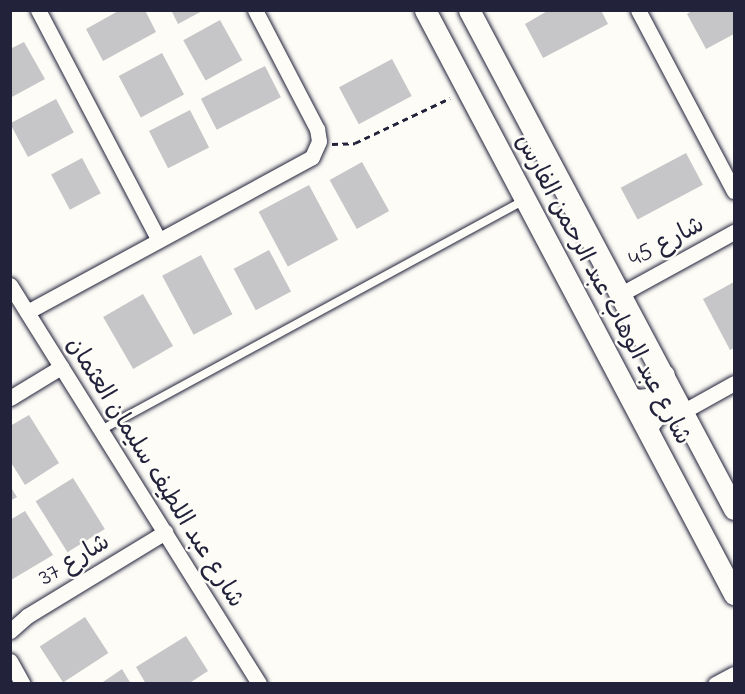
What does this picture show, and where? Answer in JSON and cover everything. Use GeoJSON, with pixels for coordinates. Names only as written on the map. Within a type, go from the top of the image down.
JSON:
{"type":"FeatureCollection","features":[{"type":"Feature","properties":{"kind":"street"},"geometry":{"type":"LineString","coordinates":[[38,10],[158,239]]}},
{"type":"Feature","properties":{"kind":"street"},"geometry":{"type":"LineString","coordinates":[[27,312],[158,239],[304,163],[319,141],[317,129],[255,10]]}},
{"type":"Feature","properties":{"kind":"street","name":"شارع عبد الوهاب عبد الرحمن الفارس"},"geometry":{"type":"LineString","coordinates":[[425,10],[735,594]]}},
{"type":"Feature","properties":{"kind":"street"},"geometry":{"type":"LineString","coordinates":[[638,10],[735,191]]}},
{"type":"Feature","properties":{"kind":"street","name":"شارع عبد الوهاب عبد الرحمن الفارس"},"geometry":{"type":"LineString","coordinates":[[470,11],[735,509]]}},
{"type":"Feature","properties":{"kind":"street","name":"شارع 45"},"geometry":{"type":"LineString","coordinates":[[621,294],[735,232]]}},
{"type":"Feature","properties":{"kind":"street","name":"شارع عبد اللطيف سليمان العثمان"},"geometry":{"type":"LineString","coordinates":[[10,285],[259,684]]}},
{"type":"Feature","properties":{"kind":"street"},"geometry":{"type":"LineString","coordinates":[[10,398],[61,367]]}},
{"type":"Feature","properties":{"kind":"street"},"geometry":{"type":"LineString","coordinates":[[630,397],[638,400],[654,398],[664,384],[664,375]]}},
{"type":"Feature","properties":{"kind":"street"},"geometry":{"type":"LineString","coordinates":[[648,431],[649,423],[660,411],[668,408],[684,411],[735,383]]}},
{"type":"Feature","properties":{"kind":"street","name":"شارع 37"},"geometry":{"type":"LineString","coordinates":[[10,631],[27,616],[165,532]]}},
{"type":"Feature","properties":{"kind":"street"},"geometry":{"type":"LineString","coordinates":[[10,661],[23,684]]}},
{"type":"Feature","properties":{"kind":"lane"},"geometry":{"type":"LineString","coordinates":[[100,430],[524,200]]}},
{"type":"Feature","properties":{"kind":"path"},"geometry":{"type":"LineString","coordinates":[[319,141],[341,146],[355,143],[468,90]]}},
{"type":"Feature","properties":{"kind":"building"},"geometry":{"type":"Polygon","coordinates":[[[120,10],[145,10],[156,32],[103,61],[86,29],[120,10]]]}},
{"type":"Feature","properties":{"kind":"building"},"geometry":{"type":"Polygon","coordinates":[[[171,10],[204,10],[178,24],[171,10]]]}},
{"type":"Feature","properties":{"kind":"building"},"geometry":{"type":"Polygon","coordinates":[[[549,10],[601,10],[608,24],[543,58],[525,24],[549,10]]]}},
{"type":"Feature","properties":{"kind":"building"},"geometry":{"type":"Polygon","coordinates":[[[693,10],[734,10],[734,34],[706,49],[687,14],[693,10]]]}},
{"type":"Feature","properties":{"kind":"building"},"geometry":{"type":"Polygon","coordinates":[[[220,20],[242,60],[206,81],[183,40],[220,20]]]}},
{"type":"Feature","properties":{"kind":"building"},"geometry":{"type":"Polygon","coordinates":[[[24,42],[45,79],[10,98],[10,49],[24,42]]]}},
{"type":"Feature","properties":{"kind":"building"},"geometry":{"type":"Polygon","coordinates":[[[162,53],[184,94],[141,118],[119,76],[162,53]]]}},
{"type":"Feature","properties":{"kind":"building"},"geometry":{"type":"Polygon","coordinates":[[[392,59],[412,96],[359,124],[339,87],[392,59]]]}},
{"type":"Feature","properties":{"kind":"building"},"geometry":{"type":"Polygon","coordinates":[[[265,66],[281,97],[217,130],[201,99],[265,66]]]}},
{"type":"Feature","properties":{"kind":"building"},"geometry":{"type":"Polygon","coordinates":[[[56,99],[74,133],[28,157],[10,123],[56,99]]]}},
{"type":"Feature","properties":{"kind":"building"},"geometry":{"type":"Polygon","coordinates":[[[190,110],[209,147],[168,168],[149,131],[190,110]]]}},
{"type":"Feature","properties":{"kind":"building"},"geometry":{"type":"Polygon","coordinates":[[[686,153],[703,185],[638,220],[621,188],[686,153]]]}},
{"type":"Feature","properties":{"kind":"building"},"geometry":{"type":"Polygon","coordinates":[[[82,158],[101,193],[70,210],[51,174],[82,158]]]}},
{"type":"Feature","properties":{"kind":"building"},"geometry":{"type":"Polygon","coordinates":[[[362,162],[389,211],[357,229],[330,180],[362,162]]]}},
{"type":"Feature","properties":{"kind":"building"},"geometry":{"type":"Polygon","coordinates":[[[309,185],[338,240],[288,267],[259,212],[309,185]]]}},
{"type":"Feature","properties":{"kind":"building"},"geometry":{"type":"Polygon","coordinates":[[[269,250],[291,291],[256,310],[234,269],[269,250]]]}},
{"type":"Feature","properties":{"kind":"building"},"geometry":{"type":"Polygon","coordinates":[[[201,255],[232,314],[194,335],[162,276],[201,255]]]}},
{"type":"Feature","properties":{"kind":"building"},"geometry":{"type":"Polygon","coordinates":[[[734,282],[734,348],[730,350],[703,299],[734,282]]]}},
{"type":"Feature","properties":{"kind":"building"},"geometry":{"type":"Polygon","coordinates":[[[143,294],[173,346],[133,369],[103,317],[143,294]]]}},
{"type":"Feature","properties":{"kind":"building"},"geometry":{"type":"Polygon","coordinates":[[[29,415],[59,463],[25,485],[10,461],[10,426],[29,415]]]}},
{"type":"Feature","properties":{"kind":"building"},"geometry":{"type":"Polygon","coordinates":[[[73,478],[105,529],[67,552],[36,501],[73,478]]]}},
{"type":"Feature","properties":{"kind":"building"},"geometry":{"type":"Polygon","coordinates":[[[10,486],[17,497],[10,501],[10,486]]]}},
{"type":"Feature","properties":{"kind":"building"},"geometry":{"type":"Polygon","coordinates":[[[25,511],[53,555],[11,580],[10,520],[25,511]]]}},
{"type":"Feature","properties":{"kind":"building"},"geometry":{"type":"Polygon","coordinates":[[[85,617],[108,653],[63,682],[40,646],[85,617]]]}},
{"type":"Feature","properties":{"kind":"building"},"geometry":{"type":"Polygon","coordinates":[[[186,636],[208,671],[188,684],[146,684],[136,667],[186,636]]]}},
{"type":"Feature","properties":{"kind":"building"},"geometry":{"type":"Polygon","coordinates":[[[122,669],[131,684],[100,684],[122,669]]]}}]}
